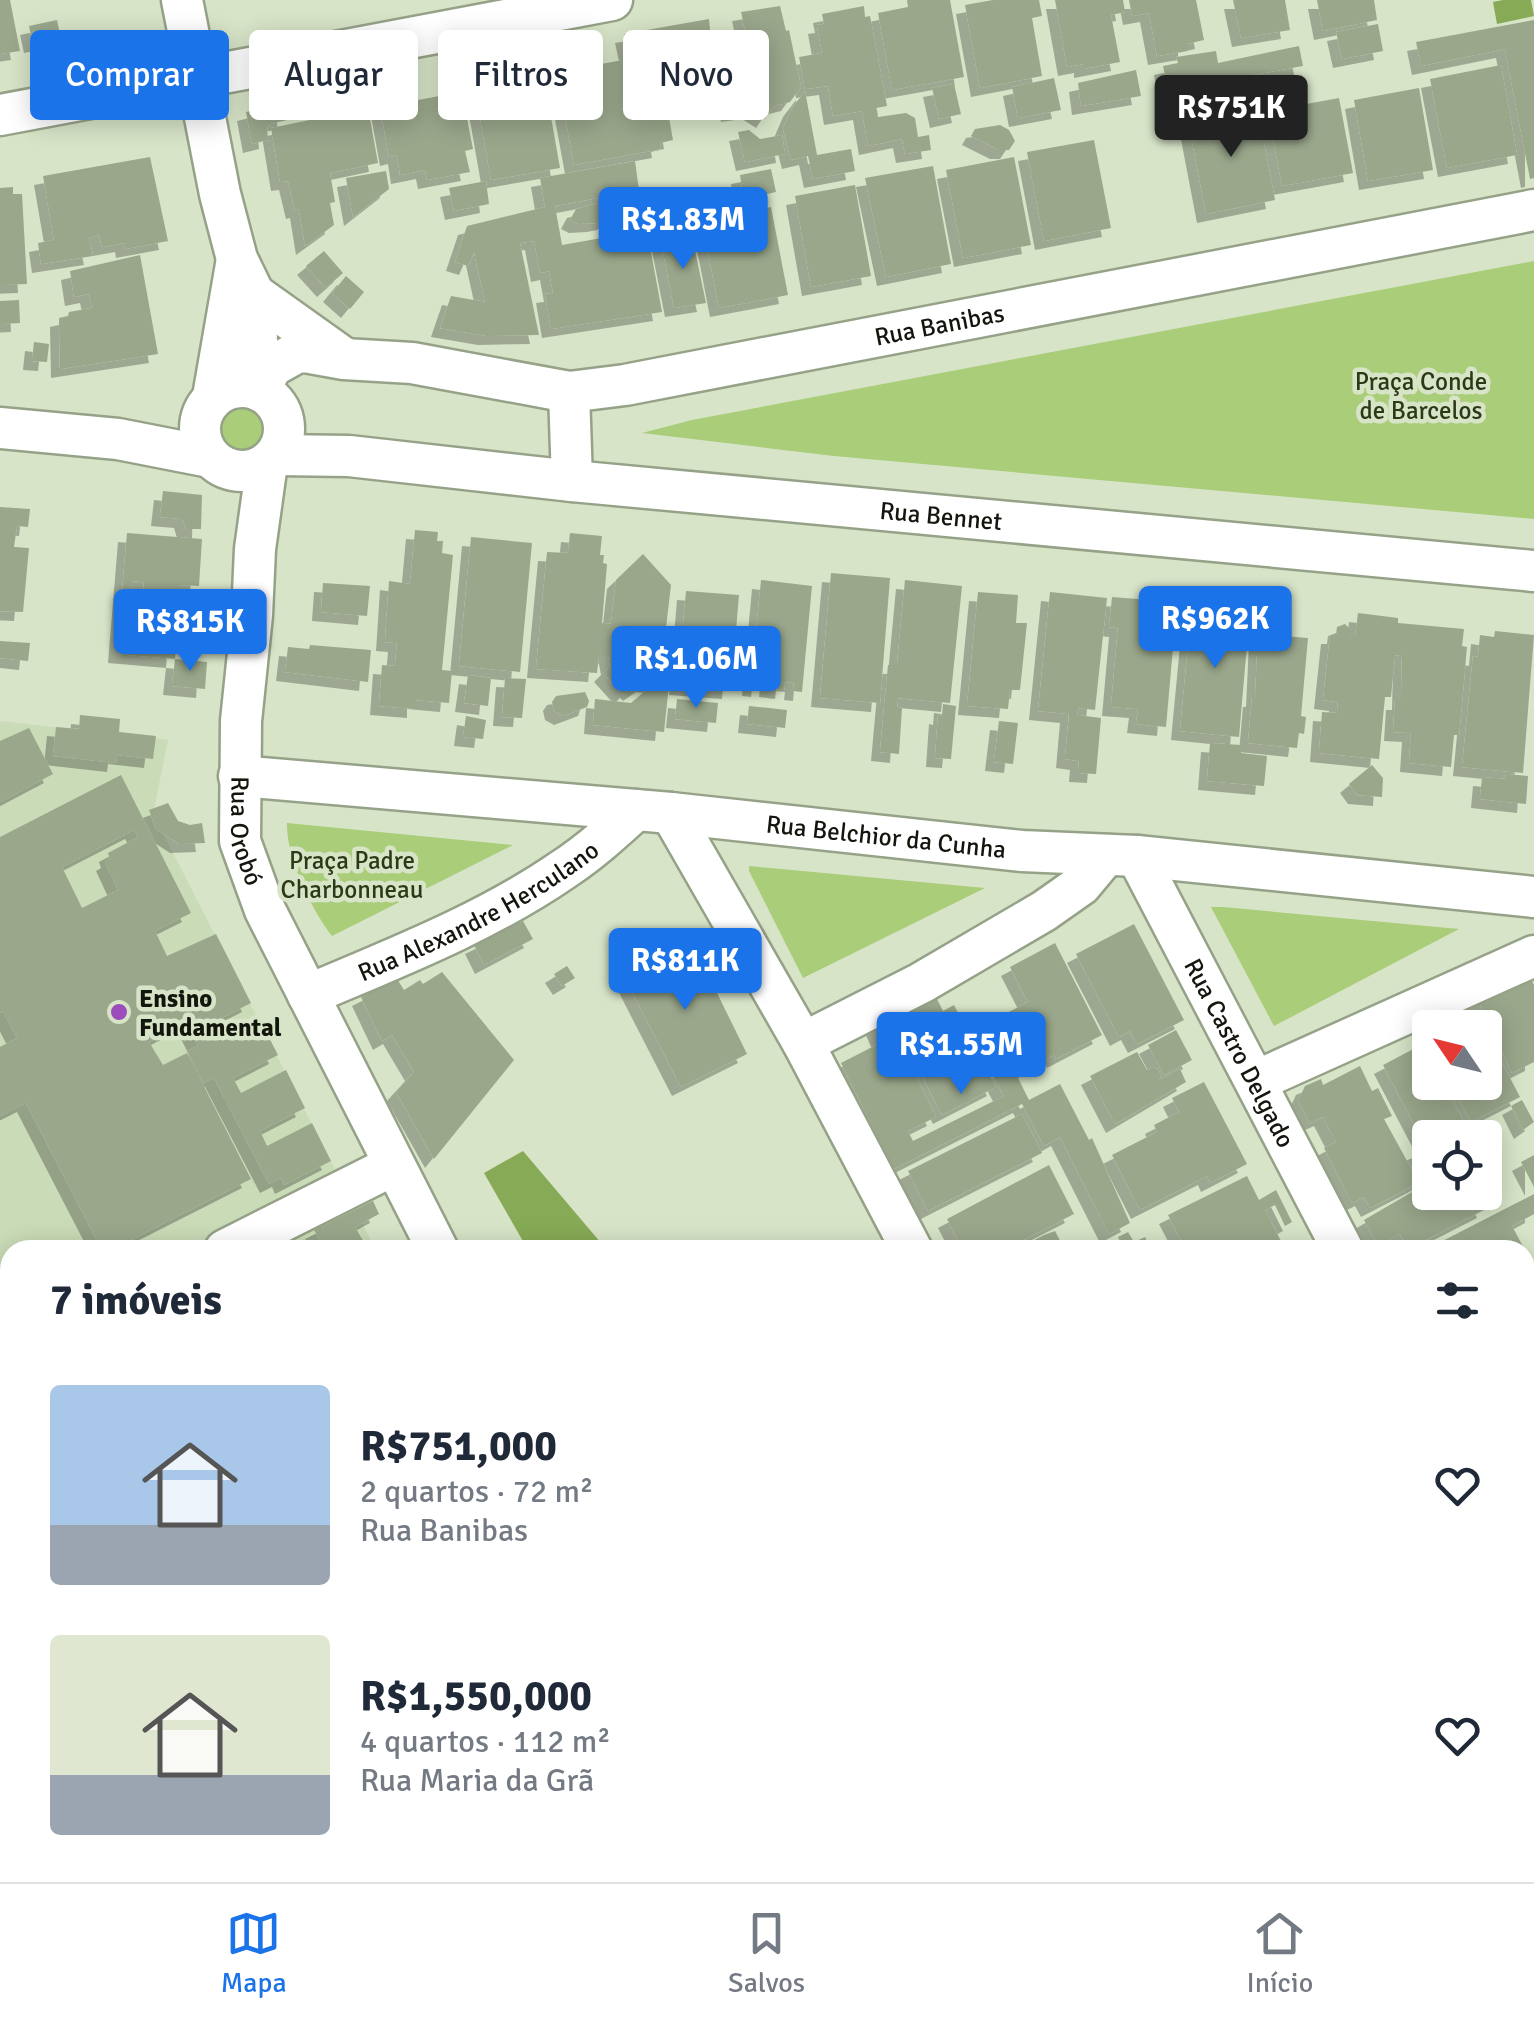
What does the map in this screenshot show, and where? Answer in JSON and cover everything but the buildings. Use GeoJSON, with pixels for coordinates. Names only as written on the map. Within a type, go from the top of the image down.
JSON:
{"type":"FeatureCollection","features":[{"type":"Feature","properties":{"kind":"street"},"geometry":{"type":"LineString","coordinates":[[182,0],[187,30]]}},
{"type":"Feature","properties":{"kind":"street"},"geometry":{"type":"LineString","coordinates":[[229,74],[612,0]]}},
{"type":"Feature","properties":{"kind":"street"},"geometry":{"type":"LineString","coordinates":[[0,115],[30,110]]}},
{"type":"Feature","properties":{"kind":"street"},"geometry":{"type":"LineString","coordinates":[[0,428],[118,438],[234,419],[253,365],[257,340],[206,120]]}},
{"type":"Feature","properties":{"kind":"street","name":"Rua Banibas"},"geometry":{"type":"LineString","coordinates":[[234,419],[272,367],[296,353],[412,363],[569,392],[625,385],[1534,210]]}},
{"type":"Feature","properties":{"kind":"street"},"geometry":{"type":"LineString","coordinates":[[245,276],[344,359]]}},
{"type":"Feature","properties":{"kind":"street"},"geometry":{"type":"LineString","coordinates":[[569,392],[572,481]]}},
{"type":"Feature","properties":{"kind":"street","name":"Rua Bennet"},"geometry":{"type":"LineString","coordinates":[[349,456],[234,419],[238,472],[253,470],[272,459],[349,456],[572,481],[1534,571]]}},
{"type":"Feature","properties":{"kind":"street","name":"Rua Orobó"},"geometry":{"type":"LineString","coordinates":[[255,549],[248,506],[239,486],[234,419],[282,442],[272,459],[255,549],[239,776],[240,840],[250,875],[433,1240]]}},
{"type":"Feature","properties":{"kind":"street","name":"Rua Belchior da Cunha"},"geometry":{"type":"LineString","coordinates":[[239,776],[653,812],[1022,851],[1121,856],[1534,898]]}},
{"type":"Feature","properties":{"kind":"street"},"geometry":{"type":"LineString","coordinates":[[653,812],[803,1043],[907,1240]]}},
{"type":"Feature","properties":{"kind":"street","name":"Rua Alexandre Herculano"},"geometry":{"type":"LineString","coordinates":[[308,995],[443,937],[518,898],[653,812]]}},
{"type":"Feature","properties":{"kind":"street"},"geometry":{"type":"LineString","coordinates":[[803,1043],[921,983],[1044,912],[1121,856]]}},
{"type":"Feature","properties":{"kind":"street","name":"Rua Castro Delgado"},"geometry":{"type":"LineString","coordinates":[[1121,856],[1256,1081],[1338,1240]]}},
{"type":"Feature","properties":{"kind":"street"},"geometry":{"type":"LineString","coordinates":[[1256,1081],[1534,956]]}},
{"type":"Feature","properties":{"kind":"street"},"geometry":{"type":"LineString","coordinates":[[246,1240],[394,1165]]}},
{"type":"Feature","properties":{"kind":"shaded area"},"geometry":{"type":"Polygon","coordinates":[[[1531,0],[1534,16],[1497,24],[1493,2],[1531,0]]]}},
{"type":"Feature","properties":{"kind":"shaded area","name":"Ensino Fundamental"},"geometry":{"type":"Polygon","coordinates":[[[0,721],[168,740],[153,814],[371,1240],[0,1240],[0,721]]]}},
{"type":"Feature","properties":{"kind":"shaded area"},"geometry":{"type":"Polygon","coordinates":[[[523,1151],[599,1240],[522,1240],[484,1173],[523,1151]]]}},
{"type":"Feature","properties":{"kind":"green space","name":"Praça Conde de Barcelos"},"geometry":{"type":"Polygon","coordinates":[[[1534,261],[1534,519],[834,456],[642,433],[692,420],[1534,261]]]}},
{"type":"Feature","properties":{"kind":"green space"},"geometry":{"type":"Polygon","coordinates":[[[241,400],[261,409],[270,429],[261,449],[241,458],[221,449],[212,429],[221,409],[241,400]]]}},
{"type":"Feature","properties":{"kind":"green space","name":"Praça Padre Charbonneau"},"geometry":{"type":"Polygon","coordinates":[[[287,823],[513,845],[332,936],[301,882],[287,823]]]}},
{"type":"Feature","properties":{"kind":"green space"},"geometry":{"type":"Polygon","coordinates":[[[749,866],[985,888],[803,978],[749,866]]]}},
{"type":"Feature","properties":{"kind":"green space"},"geometry":{"type":"Polygon","coordinates":[[[1211,907],[1223,907],[1459,929],[1274,1026],[1211,907]]]}},
{"type":"Feature","properties":{"kind":"place","name":"Ensino Fundamental"},"geometry":{"type":"Point","coordinates":[119,1012]}}]}
